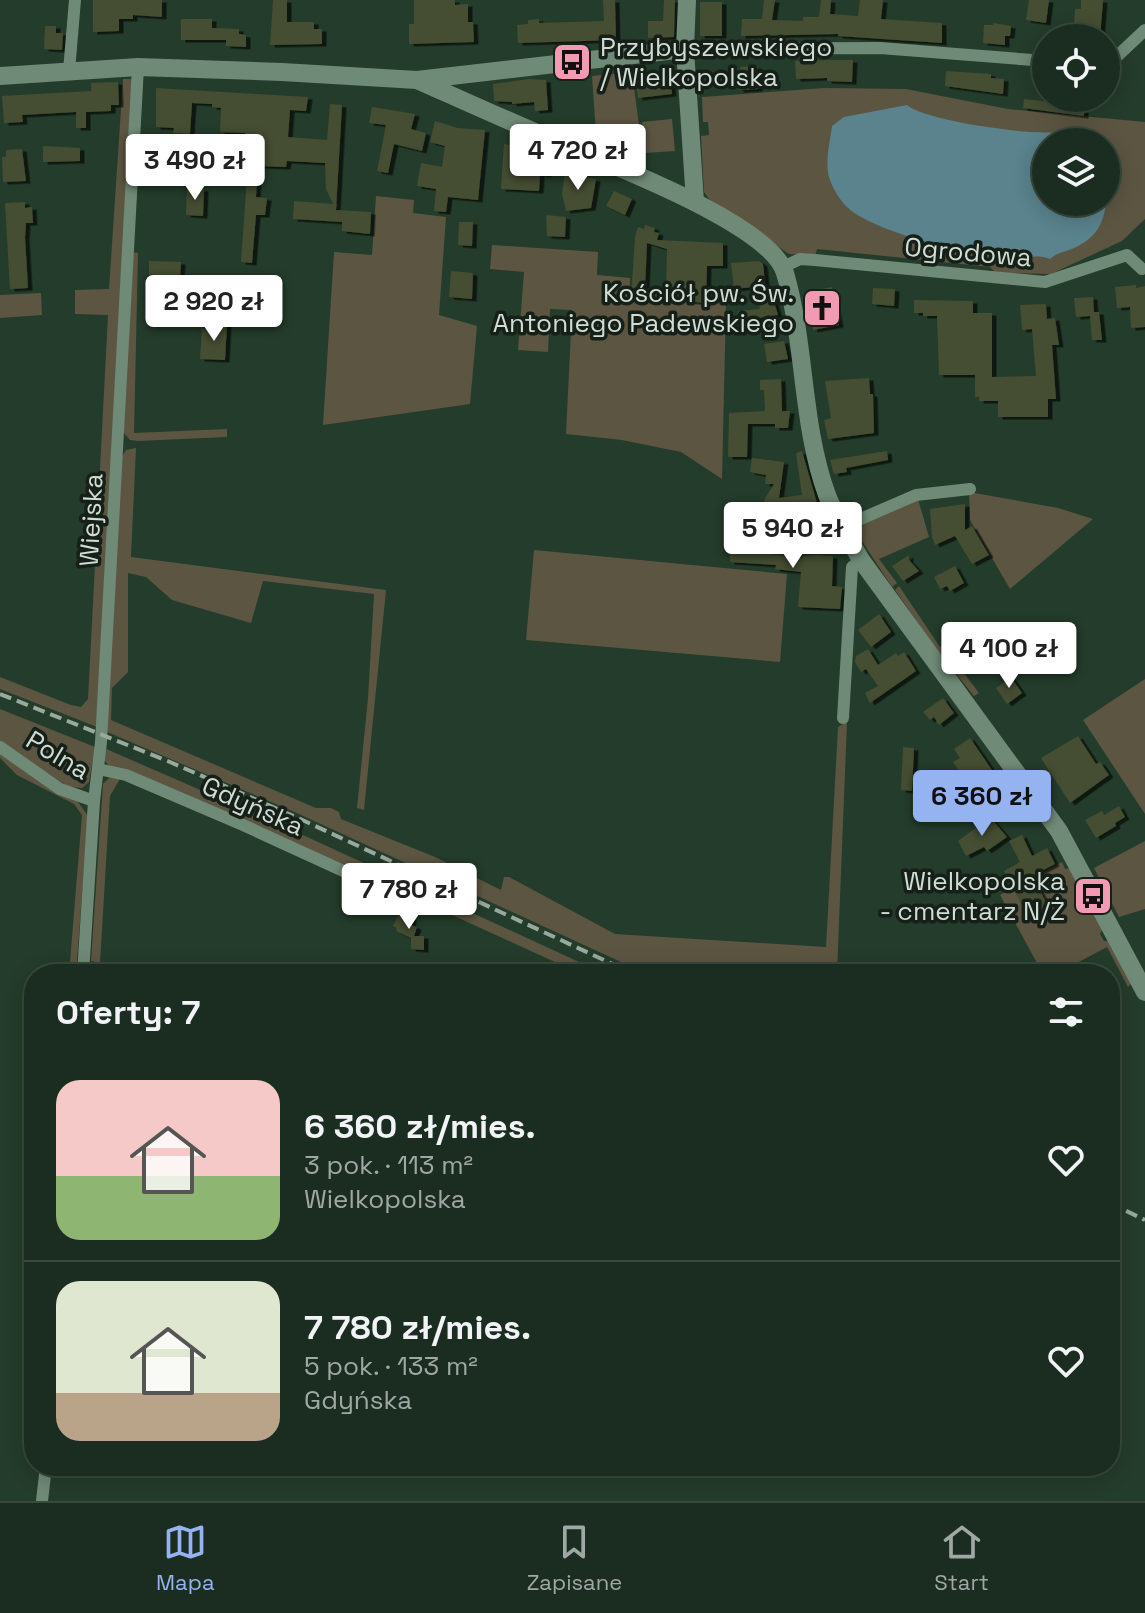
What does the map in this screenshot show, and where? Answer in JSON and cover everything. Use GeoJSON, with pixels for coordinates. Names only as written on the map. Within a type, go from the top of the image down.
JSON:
{"type":"FeatureCollection","features":[{"type":"Feature","properties":{"kind":"street"},"geometry":{"type":"LineString","coordinates":[[69,71],[75,0]]}},
{"type":"Feature","properties":{"kind":"street"},"geometry":{"type":"LineString","coordinates":[[687,0],[685,49],[695,202]]}},
{"type":"Feature","properties":{"kind":"street"},"geometry":{"type":"LineString","coordinates":[[1120,53],[1145,30]]}},
{"type":"Feature","properties":{"kind":"street"},"geometry":{"type":"LineString","coordinates":[[0,76],[138,67],[417,80],[685,49],[880,48],[1032,60]]}},
{"type":"Feature","properties":{"kind":"street","name":"Wiejska"},"geometry":{"type":"LineString","coordinates":[[84,964],[98,769],[138,67]]}},
{"type":"Feature","properties":{"kind":"street"},"geometry":{"type":"LineString","coordinates":[[417,80],[695,202],[755,238],[779,259],[783,267],[816,454],[827,494],[842,527],[861,560],[1059,831],[1145,992]]}},
{"type":"Feature","properties":{"kind":"street","name":"Ogrodowa"},"geometry":{"type":"LineString","coordinates":[[783,267],[800,259],[1045,282],[1127,255],[1142,269]]}},
{"type":"Feature","properties":{"kind":"street"},"geometry":{"type":"LineString","coordinates":[[842,527],[916,495],[970,489]]}},
{"type":"Feature","properties":{"kind":"street"},"geometry":{"type":"LineString","coordinates":[[843,718],[852,567],[861,560]]}},
{"type":"Feature","properties":{"kind":"street","name":"Polna"},"geometry":{"type":"LineString","coordinates":[[0,747],[60,789],[94,801]]}},
{"type":"Feature","properties":{"kind":"street","name":"Gdyńska"},"geometry":{"type":"LineString","coordinates":[[98,769],[126,775],[387,891]]}},
{"type":"Feature","properties":{"kind":"street"},"geometry":{"type":"LineString","coordinates":[[42,1501],[45,1476]]}},
{"type":"Feature","properties":{"kind":"shaded area"},"geometry":{"type":"Polygon","coordinates":[[[632,72],[640,133],[596,134],[592,76],[632,72]]]}},
{"type":"Feature","properties":{"kind":"shaded area"},"geometry":{"type":"Polygon","coordinates":[[[123,79],[132,79],[97,727],[0,689],[0,677],[71,705],[81,707],[88,699],[108,315],[75,314],[75,290],[109,289],[123,79]]]}},
{"type":"Feature","properties":{"kind":"shaded area"},"geometry":{"type":"Polygon","coordinates":[[[825,88],[906,89],[1008,109],[1145,122],[1145,219],[1122,241],[1051,274],[996,273],[990,267],[817,249],[815,256],[789,254],[712,203],[704,192],[701,136],[709,135],[708,122],[703,122],[702,97],[825,88]]]}},
{"type":"Feature","properties":{"kind":"shaded area"},"geometry":{"type":"Polygon","coordinates":[[[672,119],[675,151],[645,153],[642,122],[672,119]]]}},
{"type":"Feature","properties":{"kind":"shaded area"},"geometry":{"type":"Polygon","coordinates":[[[376,196],[414,200],[413,213],[446,217],[439,315],[477,326],[470,404],[323,425],[334,252],[372,255],[376,196]]]}},
{"type":"Feature","properties":{"kind":"shaded area"},"geometry":{"type":"Polygon","coordinates":[[[492,245],[598,252],[597,275],[630,278],[629,301],[726,303],[722,479],[681,452],[622,440],[566,434],[572,310],[550,309],[548,352],[518,350],[524,272],[490,269],[492,245]]]}},
{"type":"Feature","properties":{"kind":"shaded area"},"geometry":{"type":"Polygon","coordinates":[[[133,252],[138,253],[134,433],[227,429],[227,437],[138,441],[130,440],[123,432],[133,252]]]}},
{"type":"Feature","properties":{"kind":"shaded area"},"geometry":{"type":"Polygon","coordinates":[[[41,293],[42,315],[0,318],[0,295],[41,293]]]}},
{"type":"Feature","properties":{"kind":"shaded area"},"geometry":{"type":"Polygon","coordinates":[[[136,448],[131,557],[386,590],[364,810],[357,808],[374,594],[263,581],[251,623],[172,600],[146,577],[128,573],[128,672],[112,688],[111,720],[316,808],[331,808],[339,812],[341,819],[435,857],[501,890],[504,877],[509,877],[615,934],[826,947],[838,727],[847,722],[837,964],[625,964],[299,814],[105,731],[120,460],[126,450],[136,448]]]}},
{"type":"Feature","properties":{"kind":"shaded area"},"geometry":{"type":"Polygon","coordinates":[[[969,492],[1058,508],[1093,519],[1010,589],[970,520],[969,492]]]}},
{"type":"Feature","properties":{"kind":"shaded area"},"geometry":{"type":"Polygon","coordinates":[[[918,499],[929,537],[879,559],[897,583],[892,587],[852,526],[918,499]]]}},
{"type":"Feature","properties":{"kind":"shaded area"},"geometry":{"type":"Polygon","coordinates":[[[534,550],[787,574],[780,662],[526,640],[534,550]]]}},
{"type":"Feature","properties":{"kind":"shaded area"},"geometry":{"type":"Polygon","coordinates":[[[899,586],[940,647],[963,630],[977,649],[957,664],[979,693],[974,696],[937,650],[895,590],[899,586]]]}},
{"type":"Feature","properties":{"kind":"shaded area"},"geometry":{"type":"Polygon","coordinates":[[[1145,679],[1145,814],[1083,720],[1145,679]]]}},
{"type":"Feature","properties":{"kind":"shaded area"},"geometry":{"type":"Polygon","coordinates":[[[0,709],[95,747],[89,782],[82,788],[69,787],[0,742],[0,709]]]}},
{"type":"Feature","properties":{"kind":"shaded area"},"geometry":{"type":"Polygon","coordinates":[[[104,748],[292,830],[583,964],[559,964],[288,840],[109,766],[103,759],[104,748]]]}},
{"type":"Feature","properties":{"kind":"shaded area"},"geometry":{"type":"Polygon","coordinates":[[[0,752],[76,799],[88,816],[77,964],[70,964],[82,815],[74,804],[17,775],[0,758],[0,752]]]}},
{"type":"Feature","properties":{"kind":"shaded area"},"geometry":{"type":"Polygon","coordinates":[[[111,776],[121,777],[110,796],[100,963],[91,961],[103,784],[111,776]]]}},
{"type":"Feature","properties":{"kind":"shaded area"},"geometry":{"type":"Polygon","coordinates":[[[1145,841],[1145,909],[1119,917],[1094,868],[1145,841]]]}},
{"type":"Feature","properties":{"kind":"shaded area"},"geometry":{"type":"Polygon","coordinates":[[[1062,862],[1065,869],[1070,868],[1102,930],[1100,934],[1104,941],[1109,941],[1131,984],[1128,987],[1120,972],[1120,964],[1116,964],[1107,947],[1075,964],[1038,964],[1000,895],[1062,862]]]}},
{"type":"Feature","properties":{"kind":"water"},"geometry":{"type":"Polygon","coordinates":[[[907,105],[947,120],[1032,132],[1032,216],[1103,217],[1088,240],[1050,259],[1008,258],[966,252],[875,224],[841,201],[828,174],[832,126],[844,117],[907,105]]]}},
{"type":"Feature","properties":{"kind":"building"},"geometry":{"type":"Polygon","coordinates":[[[93,0],[162,0],[162,17],[133,15],[133,19],[119,19],[119,31],[93,32],[93,0]]]}},
{"type":"Feature","properties":{"kind":"building"},"geometry":{"type":"Polygon","coordinates":[[[273,0],[287,0],[287,22],[314,22],[314,29],[322,29],[322,44],[270,45],[273,0]]]}},
{"type":"Feature","properties":{"kind":"building"},"geometry":{"type":"Polygon","coordinates":[[[414,0],[455,0],[455,5],[468,4],[468,22],[473,22],[474,42],[409,44],[409,24],[414,24],[414,0]]]}},
{"type":"Feature","properties":{"kind":"building"},"geometry":{"type":"Polygon","coordinates":[[[603,0],[615,0],[616,40],[518,43],[517,25],[528,24],[528,20],[539,19],[539,23],[604,21],[603,0]]]}},
{"type":"Feature","properties":{"kind":"building"},"geometry":{"type":"Polygon","coordinates":[[[664,0],[675,0],[674,37],[648,38],[648,21],[663,21],[664,0]]]}},
{"type":"Feature","properties":{"kind":"building"},"geometry":{"type":"Polygon","coordinates":[[[764,0],[775,0],[772,20],[803,21],[803,17],[819,17],[821,0],[831,0],[830,14],[858,16],[860,0],[883,0],[881,19],[942,23],[942,43],[838,34],[741,36],[742,19],[762,19],[764,0]]]}},
{"type":"Feature","properties":{"kind":"building"},"geometry":{"type":"Polygon","coordinates":[[[1029,0],[1049,0],[1046,23],[1026,20],[1029,0]]]}},
{"type":"Feature","properties":{"kind":"building"},"geometry":{"type":"Polygon","coordinates":[[[1081,0],[1103,0],[1101,24],[1074,24],[1075,9],[1081,9],[1081,0]]]}},
{"type":"Feature","properties":{"kind":"building"},"geometry":{"type":"Polygon","coordinates":[[[700,2],[722,2],[722,36],[700,36],[700,2]]]}},
{"type":"Feature","properties":{"kind":"building"},"geometry":{"type":"Polygon","coordinates":[[[181,19],[212,19],[212,28],[239,29],[239,34],[246,35],[246,47],[226,46],[226,40],[181,40],[181,19]]]}},
{"type":"Feature","properties":{"kind":"building"},"geometry":{"type":"Polygon","coordinates":[[[984,25],[1011,26],[1010,36],[1005,36],[1005,45],[983,43],[984,25]]]}},
{"type":"Feature","properties":{"kind":"building"},"geometry":{"type":"Polygon","coordinates":[[[45,26],[56,26],[56,33],[63,33],[62,50],[44,49],[45,26]]]}},
{"type":"Feature","properties":{"kind":"building"},"geometry":{"type":"Polygon","coordinates":[[[853,60],[852,82],[827,81],[827,78],[796,79],[795,61],[853,60]]]}},
{"type":"Feature","properties":{"kind":"building"},"geometry":{"type":"Polygon","coordinates":[[[757,66],[758,89],[739,90],[740,67],[757,66]]]}},
{"type":"Feature","properties":{"kind":"building"},"geometry":{"type":"Polygon","coordinates":[[[946,71],[991,74],[991,78],[1004,79],[1003,94],[945,86],[946,71]]]}},
{"type":"Feature","properties":{"kind":"building"},"geometry":{"type":"Polygon","coordinates":[[[670,72],[672,94],[638,98],[635,75],[670,72]]]}},
{"type":"Feature","properties":{"kind":"building"},"geometry":{"type":"Polygon","coordinates":[[[546,80],[548,110],[535,111],[534,102],[512,104],[494,101],[493,84],[546,80]]]}},
{"type":"Feature","properties":{"kind":"building"},"geometry":{"type":"Polygon","coordinates":[[[118,82],[119,105],[111,105],[111,111],[86,112],[86,128],[76,128],[76,112],[22,115],[23,122],[4,123],[2,96],[91,91],[91,83],[118,82]]]}},
{"type":"Feature","properties":{"kind":"building"},"geometry":{"type":"Polygon","coordinates":[[[156,88],[308,97],[306,111],[290,110],[288,137],[327,140],[330,104],[342,105],[336,210],[371,212],[370,234],[342,231],[342,222],[293,219],[294,201],[333,204],[326,189],[325,163],[287,161],[286,167],[258,166],[256,197],[267,198],[265,215],[256,215],[252,263],[241,262],[248,163],[244,162],[245,133],[220,132],[221,108],[212,107],[212,104],[192,103],[190,134],[173,133],[174,128],[156,127],[156,88]]]}},
{"type":"Feature","properties":{"kind":"building"},"geometry":{"type":"Polygon","coordinates":[[[1024,99],[1032,100],[1032,109],[1023,108],[1024,99]]]}},
{"type":"Feature","properties":{"kind":"building"},"geometry":{"type":"Polygon","coordinates":[[[372,107],[415,114],[411,129],[426,133],[422,151],[394,144],[388,173],[377,171],[386,125],[369,123],[372,107]]]}},
{"type":"Feature","properties":{"kind":"building"},"geometry":{"type":"Polygon","coordinates":[[[1054,112],[1084,112],[1084,116],[1054,112]]]}},
{"type":"Feature","properties":{"kind":"building"},"geometry":{"type":"Polygon","coordinates":[[[435,121],[458,128],[485,130],[478,200],[448,197],[446,212],[434,211],[436,189],[417,186],[421,163],[442,167],[445,146],[430,142],[435,121]]]}},
{"type":"Feature","properties":{"kind":"building"},"geometry":{"type":"Polygon","coordinates":[[[504,144],[527,148],[525,156],[548,158],[547,175],[540,174],[539,191],[501,189],[504,144]]]}},
{"type":"Feature","properties":{"kind":"building"},"geometry":{"type":"Polygon","coordinates":[[[43,146],[80,148],[80,161],[43,162],[43,146]]]}},
{"type":"Feature","properties":{"kind":"building"},"geometry":{"type":"Polygon","coordinates":[[[22,149],[26,181],[3,182],[2,157],[6,157],[6,150],[22,149]]]}},
{"type":"Feature","properties":{"kind":"building"},"geometry":{"type":"Polygon","coordinates":[[[565,173],[596,179],[591,208],[566,211],[562,194],[565,173]]]}},
{"type":"Feature","properties":{"kind":"building"},"geometry":{"type":"Polygon","coordinates":[[[187,188],[204,189],[203,216],[186,215],[187,188]]]}},
{"type":"Feature","properties":{"kind":"building"},"geometry":{"type":"Polygon","coordinates":[[[614,191],[632,199],[625,215],[606,206],[614,191]]]}},
{"type":"Feature","properties":{"kind":"building"},"geometry":{"type":"Polygon","coordinates":[[[25,202],[25,208],[32,207],[33,223],[26,223],[28,288],[10,289],[5,203],[25,202]]]}},
{"type":"Feature","properties":{"kind":"building"},"geometry":{"type":"Polygon","coordinates":[[[546,215],[566,217],[565,237],[547,236],[546,215]]]}},
{"type":"Feature","properties":{"kind":"building"},"geometry":{"type":"Polygon","coordinates":[[[459,222],[473,222],[472,246],[458,245],[459,222]]]}},
{"type":"Feature","properties":{"kind":"building"},"geometry":{"type":"Polygon","coordinates":[[[645,225],[659,233],[657,240],[723,243],[723,266],[707,266],[706,303],[685,301],[685,291],[666,290],[667,249],[647,243],[645,288],[658,289],[658,299],[631,297],[635,238],[638,227],[644,229],[645,225]]]}},
{"type":"Feature","properties":{"kind":"building"},"geometry":{"type":"Polygon","coordinates":[[[149,261],[181,262],[180,280],[149,278],[149,261]]]}},
{"type":"Feature","properties":{"kind":"building"},"geometry":{"type":"Polygon","coordinates":[[[759,261],[763,264],[766,291],[770,289],[778,315],[739,321],[738,311],[760,309],[753,287],[734,289],[731,263],[759,261]]]}},
{"type":"Feature","properties":{"kind":"building"},"geometry":{"type":"Polygon","coordinates":[[[451,271],[473,273],[472,299],[449,297],[451,271]]]}},
{"type":"Feature","properties":{"kind":"building"},"geometry":{"type":"Polygon","coordinates":[[[1136,285],[1136,288],[1145,286],[1145,327],[1131,328],[1130,307],[1117,308],[1115,287],[1136,285]]]}},
{"type":"Feature","properties":{"kind":"building","name":"Kościół pw. Św. Antoniego Padewskiego"},"geometry":{"type":"Polygon","coordinates":[[[832,287],[839,325],[813,330],[806,292],[832,287]]]}},
{"type":"Feature","properties":{"kind":"building"},"geometry":{"type":"Polygon","coordinates":[[[873,288],[895,289],[894,306],[872,304],[873,288]]]}},
{"type":"Feature","properties":{"kind":"building"},"geometry":{"type":"Polygon","coordinates":[[[1093,297],[1094,312],[1099,312],[1102,340],[1092,340],[1090,316],[1076,317],[1074,298],[1093,297]]]}},
{"type":"Feature","properties":{"kind":"building"},"geometry":{"type":"Polygon","coordinates":[[[914,300],[973,301],[973,313],[992,313],[992,377],[1036,376],[1032,329],[1022,330],[1020,305],[1046,304],[1047,319],[1055,318],[1059,345],[1052,345],[1056,399],[1048,399],[1048,417],[998,417],[998,401],[979,401],[979,397],[975,397],[975,375],[939,375],[937,316],[914,313],[914,300]]]}},
{"type":"Feature","properties":{"kind":"building"},"geometry":{"type":"Polygon","coordinates":[[[214,324],[227,324],[225,360],[200,359],[202,329],[214,330],[214,324]]]}},
{"type":"Feature","properties":{"kind":"building"},"geometry":{"type":"Polygon","coordinates":[[[784,341],[788,359],[767,362],[764,344],[784,341]]]}},
{"type":"Feature","properties":{"kind":"building"},"geometry":{"type":"Polygon","coordinates":[[[869,378],[870,394],[873,394],[874,433],[828,439],[824,420],[831,418],[825,381],[869,378]]]}},
{"type":"Feature","properties":{"kind":"building"},"geometry":{"type":"Polygon","coordinates":[[[781,379],[782,411],[790,411],[788,428],[775,428],[775,424],[748,424],[747,457],[728,457],[729,413],[765,411],[760,380],[781,379]]]}},
{"type":"Feature","properties":{"kind":"building"},"geometry":{"type":"Polygon","coordinates":[[[802,451],[817,503],[806,505],[807,526],[769,526],[769,508],[764,500],[774,484],[765,484],[766,475],[750,472],[752,458],[784,462],[779,498],[802,495],[796,453],[802,451]]]}},
{"type":"Feature","properties":{"kind":"building"},"geometry":{"type":"Polygon","coordinates":[[[887,451],[888,460],[846,468],[847,472],[834,474],[830,460],[887,451]]]}},
{"type":"Feature","properties":{"kind":"building"},"geometry":{"type":"Polygon","coordinates":[[[965,504],[965,530],[972,526],[989,555],[972,564],[955,536],[935,545],[932,537],[930,509],[965,504]]]}},
{"type":"Feature","properties":{"kind":"building"},"geometry":{"type":"Polygon","coordinates":[[[739,523],[760,524],[758,553],[803,558],[833,556],[832,586],[842,587],[840,609],[798,607],[801,572],[775,569],[776,565],[730,562],[730,552],[738,552],[739,523]]]}},
{"type":"Feature","properties":{"kind":"building"},"geometry":{"type":"Polygon","coordinates":[[[909,555],[909,560],[919,571],[903,581],[892,566],[909,555]]]}},
{"type":"Feature","properties":{"kind":"building"},"geometry":{"type":"Polygon","coordinates":[[[955,566],[964,583],[950,591],[947,586],[940,589],[934,577],[955,566]]]}},
{"type":"Feature","properties":{"kind":"building"},"geometry":{"type":"Polygon","coordinates":[[[879,614],[891,632],[871,647],[858,630],[879,614]]]}},
{"type":"Feature","properties":{"kind":"building"},"geometry":{"type":"Polygon","coordinates":[[[868,649],[878,665],[896,653],[898,656],[904,652],[916,671],[870,703],[865,693],[878,686],[866,669],[861,672],[855,662],[856,656],[868,649]]]}},
{"type":"Feature","properties":{"kind":"building"},"geometry":{"type":"Polygon","coordinates":[[[1011,677],[1022,693],[1007,704],[996,688],[1011,677]]]}},
{"type":"Feature","properties":{"kind":"building"},"geometry":{"type":"Polygon","coordinates":[[[943,698],[954,713],[939,725],[934,717],[930,720],[923,712],[943,698]]]}},
{"type":"Feature","properties":{"kind":"building"},"geometry":{"type":"Polygon","coordinates":[[[1078,736],[1096,764],[1100,762],[1109,775],[1070,803],[1041,758],[1078,736]]]}},
{"type":"Feature","properties":{"kind":"building"},"geometry":{"type":"Polygon","coordinates":[[[970,738],[1003,786],[981,802],[953,762],[960,758],[954,749],[970,738]]]}},
{"type":"Feature","properties":{"kind":"building"},"geometry":{"type":"Polygon","coordinates":[[[903,747],[914,748],[912,791],[901,790],[903,747]]]}},
{"type":"Feature","properties":{"kind":"building"},"geometry":{"type":"Polygon","coordinates":[[[1119,806],[1125,817],[1096,838],[1085,820],[1102,811],[1104,815],[1119,806]]]}},
{"type":"Feature","properties":{"kind":"building"},"geometry":{"type":"Polygon","coordinates":[[[990,817],[1007,837],[987,851],[984,847],[966,856],[958,841],[990,817]]]}},
{"type":"Feature","properties":{"kind":"building"},"geometry":{"type":"Polygon","coordinates":[[[1022,835],[1032,856],[1047,848],[1055,864],[1032,876],[1050,910],[1030,921],[1004,871],[1020,862],[1009,841],[1022,835]]]}},
{"type":"Feature","properties":{"kind":"building"},"geometry":{"type":"Polygon","coordinates":[[[399,913],[412,917],[411,925],[417,927],[414,936],[424,936],[424,950],[411,949],[411,938],[396,931],[397,928],[393,926],[399,913]]]}},
{"type":"Feature","properties":{"kind":"railway"},"geometry":{"type":"LineString","coordinates":[[0,694],[170,762],[298,818],[612,964]]}},
{"type":"Feature","properties":{"kind":"railway"},"geometry":{"type":"LineString","coordinates":[[1120,1208],[1145,1220]]}},
{"type":"Feature","properties":{"kind":"place","name":"Przybyszewskiego / Wielkopolska"},"geometry":{"type":"Point","coordinates":[572,62]}},
{"type":"Feature","properties":{"kind":"place","name":"Kościół pw. Św. Antoniego Padewskiego"},"geometry":{"type":"Point","coordinates":[822,308]}},
{"type":"Feature","properties":{"kind":"place","name":"Wielkopolska - cmentarz N/Ż"},"geometry":{"type":"Point","coordinates":[1093,896]}}]}
